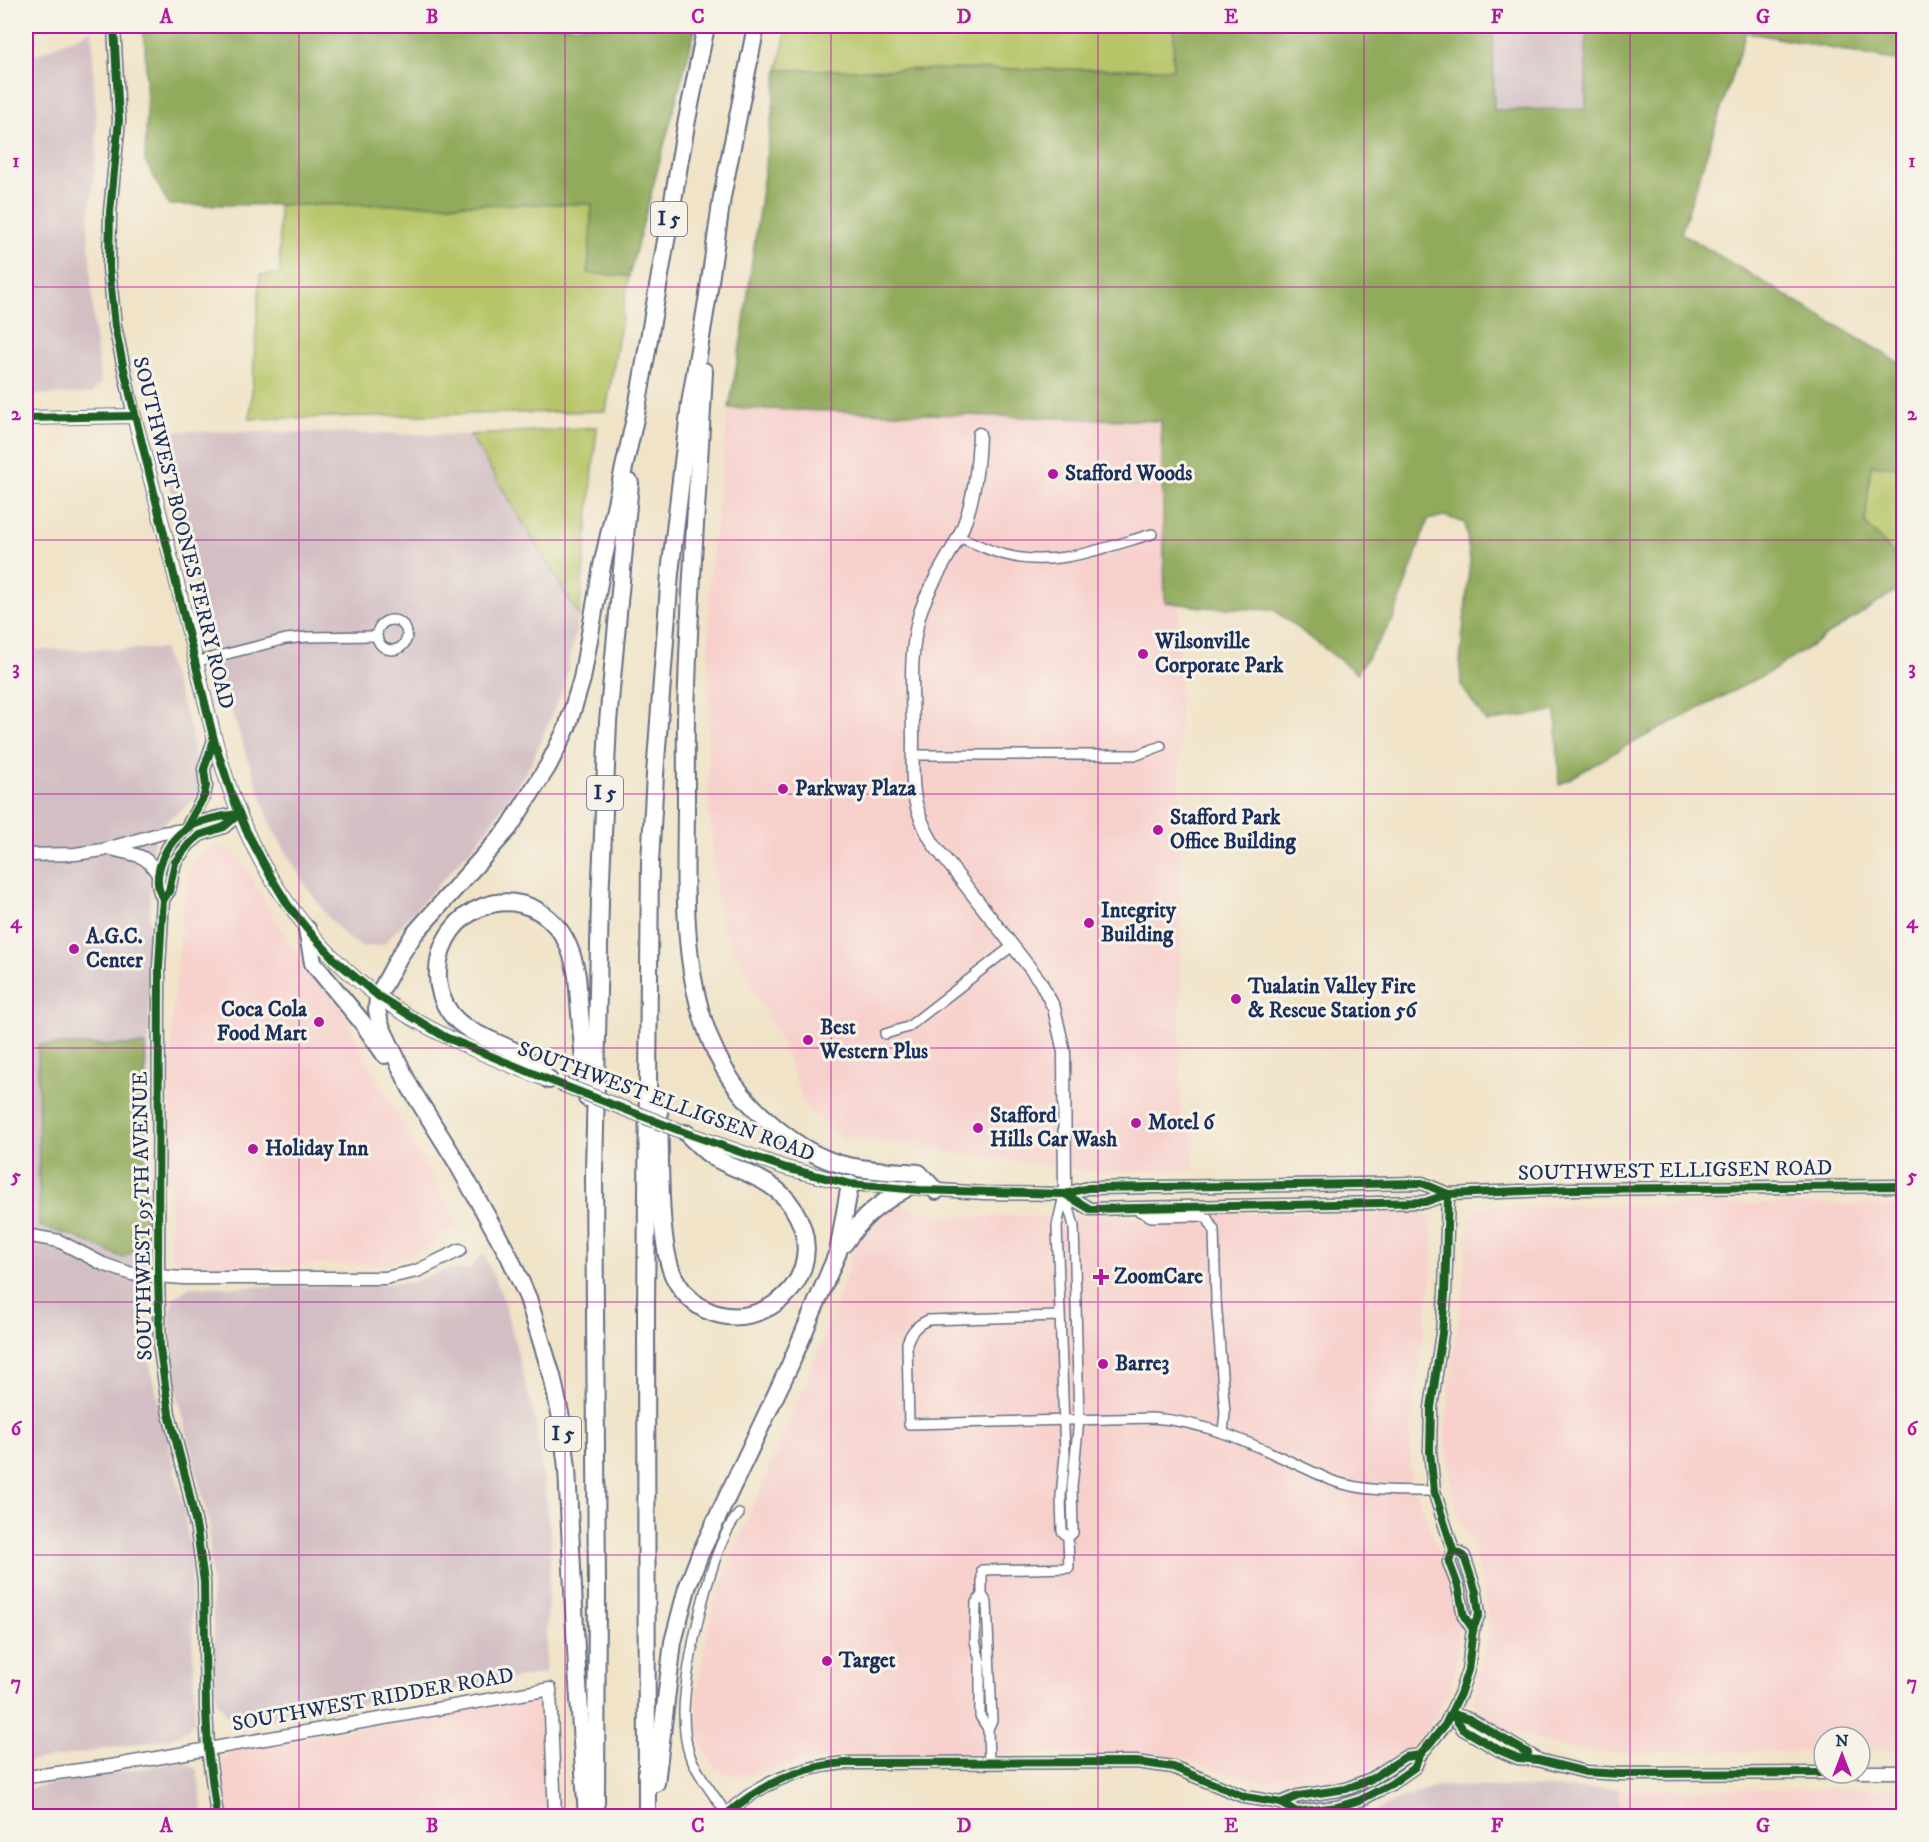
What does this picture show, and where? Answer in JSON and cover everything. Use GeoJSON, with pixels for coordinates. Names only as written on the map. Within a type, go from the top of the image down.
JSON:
{"type":"FeatureCollection","features":[{"type":"Feature","properties":{"kind":"highway","name":"I 5"},"geometry":{"type":"LineString","coordinates":[[587,1816],[567,1468],[561,1418],[552,1376],[528,1298],[509,1256],[468,1181],[410,1087],[380,1024],[377,1010],[378,996],[415,933],[509,828],[548,766],[567,728],[582,678],[603,566],[636,414],[686,125],[706,26]]}},
{"type":"Feature","properties":{"kind":"highway","name":"I 5"},"geometry":{"type":"LineString","coordinates":[[649,1816],[646,1309],[650,862],[666,616],[690,404],[722,197],[756,26]]}},
{"type":"Feature","properties":{"kind":"highway","name":"I 5"},"geometry":{"type":"LineString","coordinates":[[708,295],[687,687],[686,863],[689,941],[697,1002],[706,1030],[727,1072],[753,1105],[800,1145],[838,1163],[919,1173],[936,1191]]}},
{"type":"Feature","properties":{"kind":"highway","name":"I 5"},"geometry":{"type":"LineString","coordinates":[[596,1816],[594,1173],[600,902],[608,722],[636,414]]}},
{"type":"Feature","properties":{"kind":"highway","name":"I 5"},"geometry":{"type":"LineString","coordinates":[[554,1082],[518,1053],[485,1038],[460,1023],[443,1000],[437,977],[442,944],[447,933],[457,922],[478,908],[503,903],[516,904],[539,912],[557,926],[569,949],[577,976],[594,1173]]}},
{"type":"Feature","properties":{"kind":"highway","name":"I 5"},"geometry":{"type":"LineString","coordinates":[[308,929],[313,963],[355,1013],[410,1087]]}},
{"type":"Feature","properties":{"kind":"highway","name":"I 5"},"geometry":{"type":"LineString","coordinates":[[649,998],[658,1079],[663,1226],[673,1275],[692,1300],[712,1311],[743,1316],[763,1312],[780,1302],[797,1280],[802,1268],[805,1242],[799,1220],[786,1198],[774,1188],[714,1158],[686,1133]]}},
{"type":"Feature","properties":{"kind":"highway","name":"I 5"},"geometry":{"type":"LineString","coordinates":[[838,1252],[850,1184]]}},
{"type":"Feature","properties":{"kind":"highway","name":"I 5"},"geometry":{"type":"LineString","coordinates":[[649,1816],[673,1642],[687,1588],[700,1554],[808,1324],[838,1252],[856,1225],[876,1206],[905,1189]]}},
{"type":"Feature","properties":{"kind":"main road"},"geometry":{"type":"LineString","coordinates":[[26,418],[134,416]]}},
{"type":"Feature","properties":{"kind":"main road","name":"SOUTHWEST BOONES FERRY ROAD"},"geometry":{"type":"LineString","coordinates":[[134,416],[214,740],[239,814],[279,891],[308,929],[335,960],[378,996]]}},
{"type":"Feature","properties":{"kind":"main road","name":"SOUTHWEST ELLIGSEN ROAD"},"geometry":{"type":"LineString","coordinates":[[378,996],[445,1037],[554,1082],[686,1133],[786,1168],[850,1184]]}},
{"type":"Feature","properties":{"kind":"street","name":"SOUTHWEST BOONES FERRY ROAD"},"geometry":{"type":"LineString","coordinates":[[114,26],[119,120],[110,212],[109,274],[115,326],[134,416]]}},
{"type":"Feature","properties":{"kind":"street"},"geometry":{"type":"LineString","coordinates":[[979,434],[975,482],[958,537],[934,579],[920,613],[912,666],[914,796],[921,822],[934,845],[1011,947],[1040,981],[1054,1008],[1058,1022],[1064,1052],[1065,1194],[1057,1226],[1065,1456],[1061,1496],[1062,1531],[1068,1537],[1070,1568],[982,1570],[982,1595],[987,1603],[992,1720],[988,1730],[989,1763]]}},
{"type":"Feature","properties":{"kind":"street"},"geometry":{"type":"LineString","coordinates":[[958,537],[1002,554],[1035,560],[1069,557],[1152,534]]}},
{"type":"Feature","properties":{"kind":"street"},"geometry":{"type":"LineString","coordinates":[[195,662],[286,639],[376,636]]}},
{"type":"Feature","properties":{"kind":"street"},"geometry":{"type":"LineString","coordinates":[[159,876],[163,857],[185,830],[204,796],[206,786],[204,769],[214,740]]}},
{"type":"Feature","properties":{"kind":"street"},"geometry":{"type":"LineString","coordinates":[[913,755],[1137,755],[1161,746]]}},
{"type":"Feature","properties":{"kind":"street"},"geometry":{"type":"LineString","coordinates":[[26,855],[75,854],[111,849],[162,832],[185,830],[201,822],[239,814]]}},
{"type":"Feature","properties":{"kind":"street","name":"SOUTHWEST 95TH AVENUE"},"geometry":{"type":"LineString","coordinates":[[217,1816],[208,1749],[204,1582],[197,1530],[169,1414],[163,1378],[158,1276],[159,967],[164,898],[169,891],[175,862],[196,837],[225,827],[239,814]]}},
{"type":"Feature","properties":{"kind":"street"},"geometry":{"type":"LineString","coordinates":[[111,849],[143,857],[150,861],[159,876]]}},
{"type":"Feature","properties":{"kind":"street","name":"SOUTHWEST 95TH AVENUE"},"geometry":{"type":"LineString","coordinates":[[159,876],[158,890],[164,898]]}},
{"type":"Feature","properties":{"kind":"street"},"geometry":{"type":"LineString","coordinates":[[885,1034],[908,1027],[1011,947]]}},
{"type":"Feature","properties":{"kind":"street","name":"SOUTHWEST ELLIGSEN ROAD"},"geometry":{"type":"LineString","coordinates":[[850,1184],[936,1191],[1065,1194],[1088,1188],[1422,1183],[1448,1194]]}},
{"type":"Feature","properties":{"kind":"street","name":"SOUTHWEST ELLIGSEN ROAD"},"geometry":{"type":"LineString","coordinates":[[1065,1194],[1090,1209],[1425,1202],[1448,1194],[1574,1189],[1904,1186]]}},
{"type":"Feature","properties":{"kind":"street"},"geometry":{"type":"LineString","coordinates":[[1065,1194],[1074,1226],[1079,1420],[1072,1487],[1073,1533],[1068,1537]]}},
{"type":"Feature","properties":{"kind":"street"},"geometry":{"type":"LineString","coordinates":[[739,1514],[730,1522],[722,1540],[702,1601],[686,1685],[684,1710],[685,1732],[690,1756],[726,1815],[763,1787],[784,1777],[813,1767],[845,1763],[1136,1762],[1173,1767],[1245,1797],[1281,1803],[1297,1812],[1337,1807],[1360,1800],[1402,1777],[1415,1767],[1420,1755],[1438,1735],[1451,1713],[1468,1670],[1473,1629],[1479,1614],[1476,1592],[1464,1556],[1453,1550],[1434,1491],[1430,1451],[1430,1423],[1443,1323],[1448,1256],[1448,1194]]}},
{"type":"Feature","properties":{"kind":"street"},"geometry":{"type":"LineString","coordinates":[[1133,1208],[1151,1217],[1200,1216],[1207,1218],[1214,1230],[1216,1300],[1225,1413],[1223,1432]]}},
{"type":"Feature","properties":{"kind":"street"},"geometry":{"type":"LineString","coordinates":[[26,1235],[59,1241],[119,1271],[158,1276],[385,1278],[417,1271],[460,1250]]}},
{"type":"Feature","properties":{"kind":"street"},"geometry":{"type":"LineString","coordinates":[[1059,1316],[928,1320],[916,1327],[907,1342],[909,1424],[1152,1418],[1177,1420],[1223,1432],[1333,1481],[1352,1487],[1390,1491],[1434,1491]]}},
{"type":"Feature","properties":{"kind":"street","name":"SOUTHWEST RIDDER ROAD"},"geometry":{"type":"LineString","coordinates":[[26,1777],[111,1766],[550,1689],[555,1816]]}},
{"type":"Feature","properties":{"kind":"street"},"geometry":{"type":"LineString","coordinates":[[1451,1713],[1463,1730],[1479,1740],[1518,1758],[1538,1760],[1564,1768],[1609,1774],[1812,1773]]}},
{"type":"Feature","properties":{"kind":"street"},"geometry":{"type":"LineString","coordinates":[[1872,1773],[1904,1772]]}},
{"type":"Feature","properties":{"kind":"shaded area"},"geometry":{"type":"Polygon","coordinates":[[[1493,26],[1586,26],[1586,110],[1494,110],[1493,26]]]}},
{"type":"Feature","properties":{"kind":"shaded area"},"geometry":{"type":"Polygon","coordinates":[[[92,30],[97,151],[88,226],[94,329],[101,384],[92,394],[26,395],[26,59],[92,30]]]}},
{"type":"Feature","properties":{"kind":"shaded area"},"geometry":{"type":"Polygon","coordinates":[[[1179,404],[1181,1124],[1194,1125],[1194,1170],[1094,1172],[840,1136],[806,1108],[781,1041],[719,922],[708,801],[709,585],[729,408],[1179,404]]]}},
{"type":"Feature","properties":{"kind":"shaded area"},"geometry":{"type":"Polygon","coordinates":[[[175,431],[470,435],[579,616],[564,686],[530,766],[480,839],[383,945],[363,947],[347,938],[328,917],[306,886],[272,828],[222,684],[160,444],[163,433],[175,431]]]}},
{"type":"Feature","properties":{"kind":"shaded area"},"geometry":{"type":"Polygon","coordinates":[[[163,649],[190,727],[199,788],[189,805],[161,825],[153,845],[150,879],[147,1249],[144,1302],[150,1366],[183,1503],[190,1549],[195,1720],[188,1729],[172,1738],[26,1762],[26,650],[163,649]]]}},
{"type":"Feature","properties":{"kind":"shaded area"},"geometry":{"type":"Polygon","coordinates":[[[218,846],[233,851],[244,862],[259,893],[290,944],[339,1002],[358,1044],[459,1225],[443,1233],[429,1247],[388,1264],[193,1266],[176,1263],[170,1251],[173,1006],[188,874],[195,861],[207,851],[218,846]]]}},
{"type":"Feature","properties":{"kind":"shaded area"},"geometry":{"type":"Polygon","coordinates":[[[1903,1205],[1903,1750],[1872,1750],[1872,1725],[1812,1725],[1812,1751],[1583,1753],[1495,1728],[1473,1701],[1490,1627],[1476,1557],[1456,1508],[1445,1442],[1452,1361],[1464,1283],[1468,1218],[1483,1206],[1903,1205]]]}},
{"type":"Feature","properties":{"kind":"shaded area"},"geometry":{"type":"Polygon","coordinates":[[[900,1206],[958,1217],[1121,1216],[1144,1220],[1200,1220],[1211,1213],[1417,1212],[1425,1215],[1431,1223],[1433,1235],[1432,1273],[1411,1429],[1410,1472],[1438,1553],[1451,1581],[1457,1608],[1459,1647],[1451,1689],[1434,1720],[1407,1750],[1367,1776],[1337,1785],[1298,1790],[1226,1774],[1180,1757],[1157,1753],[845,1755],[799,1762],[750,1775],[733,1776],[716,1768],[705,1753],[697,1733],[697,1691],[713,1604],[831,1319],[847,1271],[853,1243],[880,1210],[900,1206]]]}},
{"type":"Feature","properties":{"kind":"shaded area"},"geometry":{"type":"Polygon","coordinates":[[[484,1253],[504,1301],[535,1419],[551,1538],[545,1673],[242,1725],[231,1722],[216,1699],[209,1524],[175,1383],[170,1318],[173,1298],[191,1287],[344,1286],[414,1282],[446,1270],[470,1269],[484,1253]]]}},
{"type":"Feature","properties":{"kind":"shaded area"},"geometry":{"type":"Polygon","coordinates":[[[535,1697],[543,1704],[547,1816],[229,1816],[222,1763],[231,1751],[535,1697]]]}},
{"type":"Feature","properties":{"kind":"shaded area"},"geometry":{"type":"Polygon","coordinates":[[[177,1762],[187,1763],[197,1770],[204,1816],[26,1816],[26,1789],[177,1762]]]}},
{"type":"Feature","properties":{"kind":"shaded area"},"geometry":{"type":"Polygon","coordinates":[[[1436,1786],[1619,1789],[1619,1816],[1365,1816],[1398,1800],[1436,1786]]]}},
{"type":"Feature","properties":{"kind":"shaded area"},"geometry":{"type":"Polygon","coordinates":[[[1619,1789],[1901,1789],[1902,1816],[1619,1816],[1619,1789]]]}},
{"type":"Feature","properties":{"kind":"green space"},"geometry":{"type":"Polygon","coordinates":[[[140,26],[696,26],[629,276],[588,273],[592,204],[169,205],[145,161],[147,108],[145,43],[140,26]]]}},
{"type":"Feature","properties":{"kind":"green space"},"geometry":{"type":"Polygon","coordinates":[[[787,26],[1174,26],[1173,69],[778,70],[787,26]]]}},
{"type":"Feature","properties":{"kind":"green space"},"geometry":{"type":"Polygon","coordinates":[[[1174,26],[1493,26],[1494,110],[1586,109],[1586,26],[1903,26],[1903,62],[1746,32],[1681,233],[1903,365],[1903,467],[1871,465],[1865,523],[1903,564],[1903,586],[1772,671],[1626,746],[1559,785],[1556,711],[1486,722],[1461,685],[1460,663],[1470,560],[1465,523],[1444,516],[1428,520],[1393,620],[1357,673],[1274,610],[1203,607],[1165,602],[1161,421],[729,408],[743,329],[778,70],[1173,69],[1174,26]]]}},
{"type":"Feature","properties":{"kind":"green space"},"geometry":{"type":"Polygon","coordinates":[[[592,204],[588,273],[629,276],[606,411],[250,419],[260,275],[280,274],[279,205],[592,204]]]}},
{"type":"Feature","properties":{"kind":"green space"},"geometry":{"type":"Polygon","coordinates":[[[597,427],[579,616],[470,435],[597,427]]]}},
{"type":"Feature","properties":{"kind":"green space"},"geometry":{"type":"Polygon","coordinates":[[[1871,465],[1903,467],[1903,564],[1865,523],[1871,465]]]}},
{"type":"Feature","properties":{"kind":"green space"},"geometry":{"type":"Polygon","coordinates":[[[38,1045],[145,1045],[145,1242],[123,1258],[76,1237],[39,1226],[38,1045]]]}},
{"type":"Feature","properties":{"kind":"cycle path"},"geometry":{"type":"LineString","coordinates":[[114,26],[119,120],[110,212],[109,268],[115,326],[123,365],[214,740],[233,798],[246,830],[288,905],[335,960],[378,996],[445,1037],[686,1133],[786,1168],[850,1184],[919,1190],[1065,1194],[1088,1188],[1422,1183],[1448,1194]]}},
{"type":"Feature","properties":{"kind":"cycle path"},"geometry":{"type":"LineString","coordinates":[[26,418],[134,416]]}},
{"type":"Feature","properties":{"kind":"cycle path"},"geometry":{"type":"LineString","coordinates":[[185,830],[204,796],[206,786],[204,769],[214,740]]}},
{"type":"Feature","properties":{"kind":"cycle path"},"geometry":{"type":"LineString","coordinates":[[163,899],[159,890],[159,869],[167,849],[174,840],[195,824],[213,818],[239,814]]}},
{"type":"Feature","properties":{"kind":"cycle path"},"geometry":{"type":"LineString","coordinates":[[217,1816],[208,1749],[204,1582],[197,1530],[169,1414],[160,1349],[158,1276],[159,967],[163,899],[169,891],[175,862],[189,844],[200,835],[224,827],[239,814]]}},
{"type":"Feature","properties":{"kind":"cycle path"},"geometry":{"type":"LineString","coordinates":[[1065,1194],[1090,1209],[1425,1202],[1448,1194],[1574,1189],[1904,1186]]}},
{"type":"Feature","properties":{"kind":"cycle path"},"geometry":{"type":"LineString","coordinates":[[1448,1194],[1445,1295],[1431,1408],[1430,1451],[1434,1491],[1453,1550],[1449,1562],[1458,1586],[1464,1616],[1473,1629]]}},
{"type":"Feature","properties":{"kind":"cycle path"},"geometry":{"type":"LineString","coordinates":[[727,1814],[753,1794],[782,1779],[812,1768],[845,1763],[1136,1762],[1173,1767],[1245,1797],[1281,1803],[1297,1812],[1337,1807],[1360,1800],[1391,1784],[1415,1767],[1420,1755],[1445,1725],[1460,1694],[1468,1670],[1473,1629],[1479,1614],[1476,1592],[1464,1556],[1453,1550]]}},
{"type":"Feature","properties":{"kind":"cycle path"},"geometry":{"type":"LineString","coordinates":[[1451,1713],[1463,1729],[1499,1750],[1518,1758],[1538,1760],[1586,1772],[1620,1774],[1812,1773]]}},
{"type":"Feature","properties":{"kind":"cycle path"},"geometry":{"type":"LineString","coordinates":[[1451,1713],[1469,1719],[1528,1753]]}},
{"type":"Feature","properties":{"kind":"cycle path"},"geometry":{"type":"LineString","coordinates":[[1281,1803],[1298,1796],[1346,1789],[1371,1779],[1405,1757],[1420,1755]]}},
{"type":"Feature","properties":{"kind":"place","name":"Stafford Woods"},"geometry":{"type":"Point","coordinates":[1053,474]}},
{"type":"Feature","properties":{"kind":"place","name":"Wilsonville Corporate Park"},"geometry":{"type":"Point","coordinates":[1143,654]}},
{"type":"Feature","properties":{"kind":"place","name":"Parkway Plaza"},"geometry":{"type":"Point","coordinates":[783,789]}},
{"type":"Feature","properties":{"kind":"place","name":"Stafford Park Office Building"},"geometry":{"type":"Point","coordinates":[1158,830]}},
{"type":"Feature","properties":{"kind":"place","name":"Integrity Building"},"geometry":{"type":"Point","coordinates":[1089,923]}},
{"type":"Feature","properties":{"kind":"place","name":"A.G.C. Center"},"geometry":{"type":"Point","coordinates":[74,949]}},
{"type":"Feature","properties":{"kind":"place","name":"Tualatin Valley Fire & Rescue Station 56"},"geometry":{"type":"Point","coordinates":[1236,999]}},
{"type":"Feature","properties":{"kind":"place","name":"Coca Cola Food Mart"},"geometry":{"type":"Point","coordinates":[319,1022]}},
{"type":"Feature","properties":{"kind":"place","name":"Best Western Plus"},"geometry":{"type":"Point","coordinates":[808,1040]}},
{"type":"Feature","properties":{"kind":"place","name":"Motel 6"},"geometry":{"type":"Point","coordinates":[1136,1123]}},
{"type":"Feature","properties":{"kind":"place","name":"Stafford Hills Car Wash"},"geometry":{"type":"Point","coordinates":[978,1128]}},
{"type":"Feature","properties":{"kind":"place","name":"Holiday Inn"},"geometry":{"type":"Point","coordinates":[253,1149]}},
{"type":"Feature","properties":{"kind":"place","name":"ZoomCare"},"geometry":{"type":"Point","coordinates":[1101,1277]}},
{"type":"Feature","properties":{"kind":"place","name":"Barre3"},"geometry":{"type":"Point","coordinates":[1103,1364]}},
{"type":"Feature","properties":{"kind":"place","name":"Target"},"geometry":{"type":"Point","coordinates":[827,1661]}}]}
